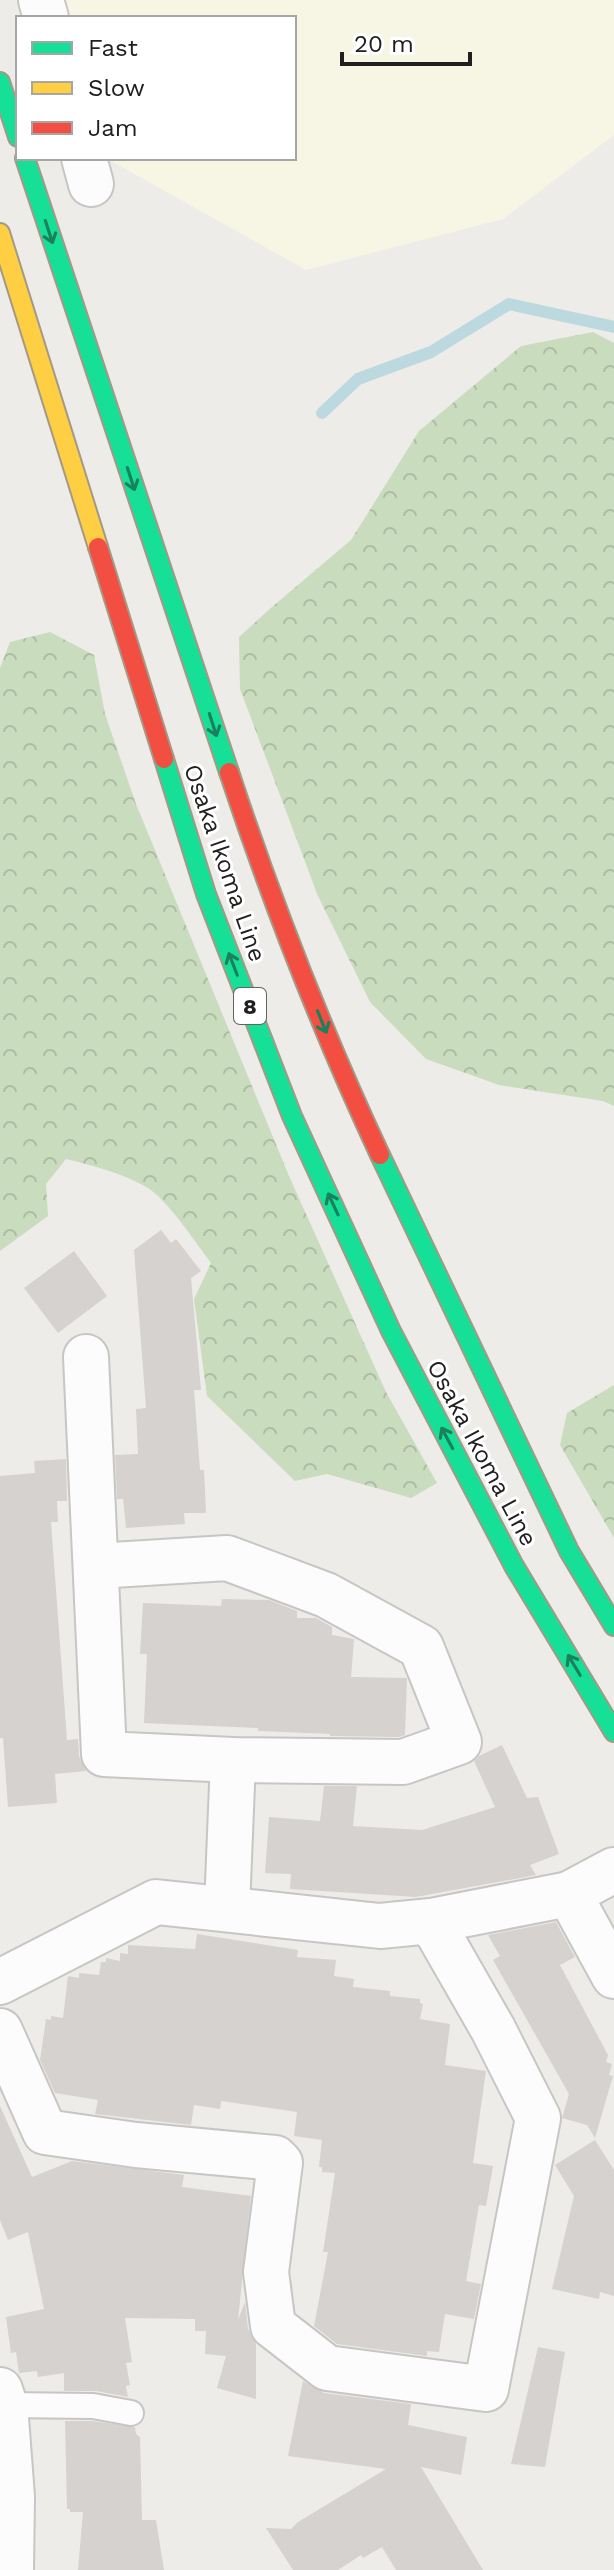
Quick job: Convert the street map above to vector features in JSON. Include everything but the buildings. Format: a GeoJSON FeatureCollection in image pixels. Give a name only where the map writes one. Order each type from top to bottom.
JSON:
{"type":"FeatureCollection","features":[{"type":"Feature","properties":{"kind":"main road"},"geometry":{"type":"LineString","coordinates":[[0,82],[16,131]]}},
{"type":"Feature","properties":{"kind":"main road","name":"Osaka Ikoma Line"},"geometry":{"type":"LineString","coordinates":[[26,160],[269,892],[355,1102],[441,1285],[569,1551],[614,1626]]}},
{"type":"Feature","properties":{"kind":"main road","name":"Osaka Ikoma Line"},"geometry":{"type":"LineString","coordinates":[[0,233],[206,894],[292,1116],[391,1331],[514,1566],[614,1732]]}},
{"type":"Feature","properties":{"kind":"street"},"geometry":{"type":"LineString","coordinates":[[86,1357],[104,1754],[233,1760],[403,1762],[459,1742],[421,1647],[326,1595],[227,1558],[96,1566]]}},
{"type":"Feature","properties":{"kind":"street"},"geometry":{"type":"LineString","coordinates":[[227,1908],[233,1760]]}},
{"type":"Feature","properties":{"kind":"street"},"geometry":{"type":"LineString","coordinates":[[0,1982],[156,1902],[380,1926],[431,1921],[569,1894],[614,1870]]}},
{"type":"Feature","properties":{"kind":"street"},"geometry":{"type":"LineString","coordinates":[[569,1894],[614,1976]]}},
{"type":"Feature","properties":{"kind":"street"},"geometry":{"type":"LineString","coordinates":[[0,2031],[45,2132],[136,2145],[275,2158],[280,2163],[266,2272],[273,2326],[327,2368],[486,2389],[538,2118],[493,2029],[431,1921]]}},
{"type":"Feature","properties":{"kind":"street"},"geometry":{"type":"LineString","coordinates":[[3,2398],[12,2497],[11,2570]]}},
{"type":"Feature","properties":{"kind":"lane"},"geometry":{"type":"LineString","coordinates":[[3,2398],[93,2406],[131,2413]]}},
{"type":"Feature","properties":{"kind":"shaded area"},"geometry":{"type":"Polygon","coordinates":[[[56,0],[614,0],[614,135],[503,219],[306,270],[110,160],[296,160],[296,16],[61,16],[56,0]]]}},
{"type":"Feature","properties":{"kind":"green space"},"geometry":{"type":"Polygon","coordinates":[[[593,332],[614,343],[614,1106],[603,1101],[499,1085],[426,1059],[370,1002],[318,896],[240,689],[239,637],[351,540],[419,431],[521,346],[593,332]]]}},
{"type":"Feature","properties":{"kind":"green space"},"geometry":{"type":"Polygon","coordinates":[[[50,632],[94,655],[105,714],[136,804],[289,1176],[386,1392],[437,1483],[411,1498],[327,1474],[295,1481],[207,1396],[194,1299],[211,1263],[172,1211],[149,1189],[114,1172],[66,1159],[46,1184],[48,1216],[0,1251],[0,668],[10,642],[50,632]]]}},
{"type":"Feature","properties":{"kind":"green space"},"geometry":{"type":"Polygon","coordinates":[[[614,1385],[614,1538],[560,1445],[567,1413],[614,1385]]]}},
{"type":"Feature","properties":{"kind":"waterway"},"geometry":{"type":"LineString","coordinates":[[322,413],[358,379],[431,352],[509,304],[614,327]]}},
{"type":"Feature","properties":{"kind":"traffic: fast"},"geometry":{"type":"LineString","coordinates":[[0,82],[16,131]]}},
{"type":"Feature","properties":{"kind":"traffic: fast"},"geometry":{"type":"LineString","coordinates":[[26,160],[229,772]]}},
{"type":"Feature","properties":{"kind":"traffic: fast"},"geometry":{"type":"LineString","coordinates":[[164,759],[206,894],[292,1116],[391,1331],[514,1566],[614,1732]]}},
{"type":"Feature","properties":{"kind":"traffic: fast"},"geometry":{"type":"LineString","coordinates":[[380,1155],[569,1551],[614,1626]]}},
{"type":"Feature","properties":{"kind":"traffic: slow"},"geometry":{"type":"LineString","coordinates":[[0,233],[98,547]]}},
{"type":"Feature","properties":{"kind":"traffic: jam"},"geometry":{"type":"LineString","coordinates":[[98,547],[164,759]]}},
{"type":"Feature","properties":{"kind":"traffic: jam"},"geometry":{"type":"LineString","coordinates":[[229,772],[299,966],[380,1155]]}}]}
